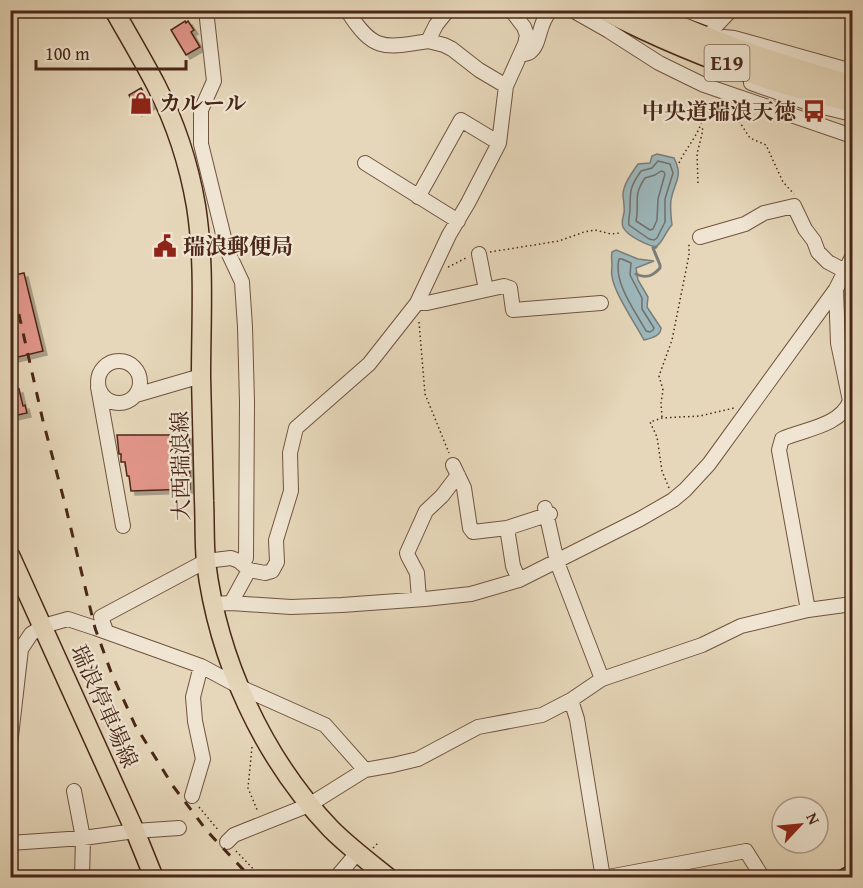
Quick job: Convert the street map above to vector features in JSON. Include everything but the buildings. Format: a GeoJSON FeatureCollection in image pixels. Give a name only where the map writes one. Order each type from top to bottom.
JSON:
{"type":"FeatureCollection","features":[{"type":"Feature","properties":{"kind":"highway","name":"E19"},"geometry":{"type":"LineString","coordinates":[[606,10],[680,37],[768,77],[852,102]]}},
{"type":"Feature","properties":{"kind":"highway","name":"E19"},"geometry":{"type":"LineString","coordinates":[[642,10],[680,37],[750,55],[852,86]]}},
{"type":"Feature","properties":{"kind":"main road","name":"大西瑞浪線"},"geometry":{"type":"LineString","coordinates":[[114,10],[169,114],[189,172],[195,204],[202,279],[201,376],[206,561],[213,604],[227,655],[254,719],[270,748],[309,805],[357,853],[390,878]]}},
{"type":"Feature","properties":{"kind":"main road","name":"瑞浪停車場線"},"geometry":{"type":"LineString","coordinates":[[10,555],[154,878]]}},
{"type":"Feature","properties":{"kind":"street"},"geometry":{"type":"LineString","coordinates":[[206,10],[214,81],[201,110],[201,144],[227,250],[242,282],[244,316],[247,402],[246,558],[231,603]]}},
{"type":"Feature","properties":{"kind":"street"},"geometry":{"type":"LineString","coordinates":[[428,41],[436,25],[448,10]]}},
{"type":"Feature","properties":{"kind":"street"},"geometry":{"type":"LineString","coordinates":[[106,632],[101,617],[206,561],[231,558],[244,566],[266,573],[272,571],[277,562],[276,540],[291,491],[290,453],[296,428],[369,364],[417,303],[449,235],[499,143],[506,86],[525,44],[526,35],[524,27],[511,10]]}},
{"type":"Feature","properties":{"kind":"street"},"geometry":{"type":"LineString","coordinates":[[520,55],[530,52],[536,46],[542,22],[551,10]]}},
{"type":"Feature","properties":{"kind":"street"},"geometry":{"type":"LineString","coordinates":[[572,10],[659,63],[684,68],[704,85],[852,136]]}},
{"type":"Feature","properties":{"kind":"street"},"geometry":{"type":"LineString","coordinates":[[685,10],[716,25],[731,10]]}},
{"type":"Feature","properties":{"kind":"street"},"geometry":{"type":"LineString","coordinates":[[348,12],[360,30],[369,39],[379,44],[395,46],[428,41],[444,45],[506,86]]}},
{"type":"Feature","properties":{"kind":"street"},"geometry":{"type":"LineString","coordinates":[[680,37],[734,38],[852,71]]}},
{"type":"Feature","properties":{"kind":"street"},"geometry":{"type":"LineString","coordinates":[[680,37],[694,60],[811,104],[852,114]]}},
{"type":"Feature","properties":{"kind":"street"},"geometry":{"type":"LineString","coordinates":[[418,197],[461,120],[499,143]]}},
{"type":"Feature","properties":{"kind":"street"},"geometry":{"type":"LineString","coordinates":[[365,163],[458,221]]}},
{"type":"Feature","properties":{"kind":"street"},"geometry":{"type":"LineString","coordinates":[[195,204],[215,198]]}},
{"type":"Feature","properties":{"kind":"street"},"geometry":{"type":"LineString","coordinates":[[694,238],[745,224],[764,213],[794,206],[818,252],[828,262],[845,271]]}},
{"type":"Feature","properties":{"kind":"street"},"geometry":{"type":"LineString","coordinates":[[479,254],[486,290]]}},
{"type":"Feature","properties":{"kind":"street"},"geometry":{"type":"LineString","coordinates":[[213,604],[291,607],[471,594],[519,580],[640,519],[673,500],[693,483],[709,464],[836,289],[852,257]]}},
{"type":"Feature","properties":{"kind":"street"},"geometry":{"type":"LineString","coordinates":[[417,303],[427,303],[504,286],[510,288],[513,310],[601,303]]}},
{"type":"Feature","properties":{"kind":"street"},"geometry":{"type":"LineString","coordinates":[[808,610],[779,450],[782,439],[838,418],[847,409],[850,401],[838,343],[836,289]]}},
{"type":"Feature","properties":{"kind":"street"},"geometry":{"type":"LineString","coordinates":[[123,526],[98,387],[99,374],[103,368],[115,362],[122,362],[134,368],[140,381],[136,395]]}},
{"type":"Feature","properties":{"kind":"street"},"geometry":{"type":"LineString","coordinates":[[98,387],[106,399],[118,403],[125,402],[136,395],[201,376]]}},
{"type":"Feature","properties":{"kind":"street"},"geometry":{"type":"LineString","coordinates":[[456,470],[464,488],[470,528],[473,532],[507,528],[547,513],[557,562],[602,679]]}},
{"type":"Feature","properties":{"kind":"street"},"geometry":{"type":"LineString","coordinates":[[419,599],[417,573],[407,553],[426,512],[442,496],[456,470]]}},
{"type":"Feature","properties":{"kind":"street"},"geometry":{"type":"LineString","coordinates":[[507,528],[513,566],[519,580]]}},
{"type":"Feature","properties":{"kind":"street"},"geometry":{"type":"LineString","coordinates":[[227,842],[234,835],[309,805],[365,770],[418,759],[478,727],[542,715],[571,700],[602,679],[702,645],[741,626],[808,610],[852,604]]}},
{"type":"Feature","properties":{"kind":"street"},"geometry":{"type":"LineString","coordinates":[[10,745],[16,652],[31,634],[43,626],[68,619],[201,666],[240,687],[325,725],[365,770]]}},
{"type":"Feature","properties":{"kind":"street"},"geometry":{"type":"LineString","coordinates":[[192,796],[203,759],[195,722],[193,698],[201,666]]}},
{"type":"Feature","properties":{"kind":"street"},"geometry":{"type":"LineString","coordinates":[[571,700],[577,719],[603,878],[746,851],[763,878]]}},
{"type":"Feature","properties":{"kind":"street"},"geometry":{"type":"LineString","coordinates":[[74,791],[83,838],[82,878]]}},
{"type":"Feature","properties":{"kind":"street"},"geometry":{"type":"LineString","coordinates":[[10,843],[179,828]]}},
{"type":"Feature","properties":{"kind":"street"},"geometry":{"type":"LineString","coordinates":[[336,878],[357,853]]}},
{"type":"Feature","properties":{"kind":"path"},"geometry":{"type":"LineString","coordinates":[[679,163],[701,126],[704,109],[732,105],[735,115],[750,138],[766,145],[783,182],[797,198],[794,206]]}},
{"type":"Feature","properties":{"kind":"path"},"geometry":{"type":"LineString","coordinates":[[698,183],[697,154],[703,130],[701,126]]}},
{"type":"Feature","properties":{"kind":"path"},"geometry":{"type":"LineString","coordinates":[[433,271],[444,269],[470,256],[559,241],[584,232],[595,230],[610,234],[620,233]]}},
{"type":"Feature","properties":{"kind":"path"},"geometry":{"type":"LineString","coordinates":[[662,418],[663,390],[659,376],[672,340],[694,238]]}},
{"type":"Feature","properties":{"kind":"path"},"geometry":{"type":"LineString","coordinates":[[417,303],[425,394],[456,470]]}},
{"type":"Feature","properties":{"kind":"path"},"geometry":{"type":"LineString","coordinates":[[673,500],[662,471],[657,437],[650,422],[662,418],[700,416],[733,408]]}},
{"type":"Feature","properties":{"kind":"path"},"geometry":{"type":"LineString","coordinates":[[252,742],[248,788],[262,824]]}},
{"type":"Feature","properties":{"kind":"water"},"geometry":{"type":"Polygon","coordinates":[[[657,154],[674,158],[678,175],[671,200],[672,225],[656,247],[633,237],[625,230],[622,222],[623,194],[627,182],[638,164],[650,163],[652,156],[657,154]]]}},
{"type":"Feature","properties":{"kind":"water"},"geometry":{"type":"Polygon","coordinates":[[[616,250],[638,259],[654,261],[636,268],[638,280],[648,297],[647,307],[661,328],[657,335],[644,340],[616,290],[613,282],[612,252],[616,250]]]}},
{"type":"Feature","properties":{"kind":"waterway"},"geometry":{"type":"LineString","coordinates":[[636,274],[649,276],[660,268],[653,248],[656,247]]}},
{"type":"Feature","properties":{"kind":"railway"},"geometry":{"type":"LineString","coordinates":[[10,275],[43,421],[95,628],[111,672],[135,725],[173,786],[207,831],[251,878]]}},
{"type":"Feature","properties":{"kind":"place","name":"カルール"},"geometry":{"type":"Point","coordinates":[141,103]}},
{"type":"Feature","properties":{"kind":"place","name":"中央道瑞浪天徳"},"geometry":{"type":"Point","coordinates":[814,111]}},
{"type":"Feature","properties":{"kind":"place","name":"瑞浪郵便局"},"geometry":{"type":"Point","coordinates":[165,246]}}]}
